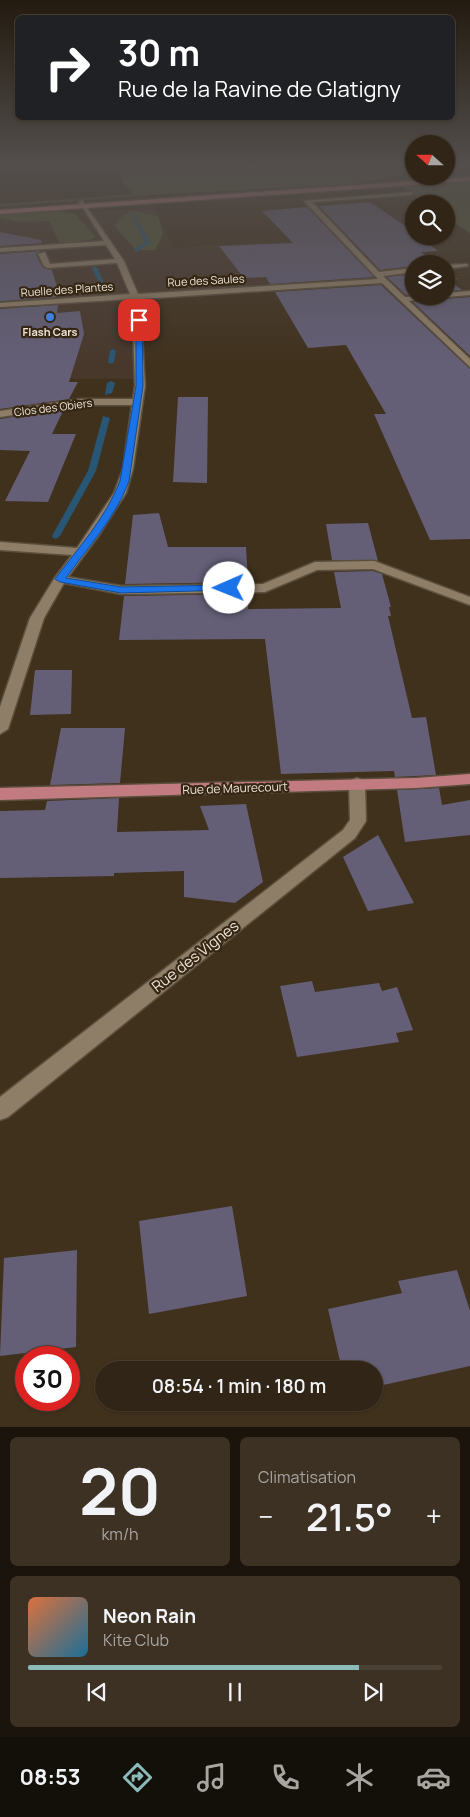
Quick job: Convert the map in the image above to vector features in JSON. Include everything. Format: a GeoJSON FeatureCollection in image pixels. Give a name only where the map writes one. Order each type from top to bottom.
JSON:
{"type":"FeatureCollection","features":[{"type":"Feature","properties":{"kind":"main road","name":"Rue de Maurecourt"},"geometry":{"type":"LineString","coordinates":[[0,794],[470,779]]}},
{"type":"Feature","properties":{"kind":"street"},"geometry":{"type":"LineString","coordinates":[[0,729],[37,618],[60,579],[120,493],[125,481],[140,379],[138,303],[120,261],[100,231]]}},
{"type":"Feature","properties":{"kind":"street"},"geometry":{"type":"LineString","coordinates":[[336,231],[384,281],[470,364]]}},
{"type":"Feature","properties":{"kind":"street"},"geometry":{"type":"LineString","coordinates":[[0,250],[108,243]]}},
{"type":"Feature","properties":{"kind":"street"},"geometry":{"type":"LineString","coordinates":[[42,254],[48,266],[120,261]]}},
{"type":"Feature","properties":{"kind":"street"},"geometry":{"type":"LineString","coordinates":[[455,267],[464,266]]}},
{"type":"Feature","properties":{"kind":"street"},"geometry":{"type":"LineString","coordinates":[[378,274],[405,271]]}},
{"type":"Feature","properties":{"kind":"street","name":"Rue des Saules"},"geometry":{"type":"LineString","coordinates":[[136,295],[384,281]]}},
{"type":"Feature","properties":{"kind":"street"},"geometry":{"type":"LineString","coordinates":[[455,294],[470,293]]}},
{"type":"Feature","properties":{"kind":"street","name":"Ruelle des Plantes"},"geometry":{"type":"LineString","coordinates":[[0,305],[136,295]]}},
{"type":"Feature","properties":{"kind":"street","name":"Clos des Obiers"},"geometry":{"type":"LineString","coordinates":[[0,414],[81,402],[136,402]]}},
{"type":"Feature","properties":{"kind":"street"},"geometry":{"type":"LineString","coordinates":[[0,546],[80,552]]}},
{"type":"Feature","properties":{"kind":"street"},"geometry":{"type":"LineString","coordinates":[[60,579],[121,590],[265,588],[315,566],[374,566],[470,601]]}},
{"type":"Feature","properties":{"kind":"street","name":"Rue des Vignes"},"geometry":{"type":"LineString","coordinates":[[0,1110],[349,834],[358,821],[357,784]]}},
{"type":"Feature","properties":{"kind":"shaded area"},"geometry":{"type":"Polygon","coordinates":[[[0,231],[165,231],[173,248],[260,243],[271,262],[361,257],[396,282],[136,295],[140,379],[0,378],[0,231]]]}},
{"type":"Feature","properties":{"kind":"green space"},"geometry":{"type":"Polygon","coordinates":[[[54,231],[90,231],[96,237],[85,242],[60,244],[54,231]]]}},
{"type":"Feature","properties":{"kind":"green space"},"geometry":{"type":"Polygon","coordinates":[[[118,231],[162,231],[163,234],[155,250],[136,250],[118,231]]]}},
{"type":"Feature","properties":{"kind":"building"},"geometry":{"type":"Polygon","coordinates":[[[281,231],[330,231],[374,277],[270,284],[266,277],[244,278],[219,246],[293,243],[281,231]]]}},
{"type":"Feature","properties":{"kind":"building"},"geometry":{"type":"Polygon","coordinates":[[[342,231],[405,231],[405,245],[430,245],[438,251],[421,252],[425,255],[405,255],[405,267],[380,270],[342,231]]]}},
{"type":"Feature","properties":{"kind":"building"},"geometry":{"type":"Polygon","coordinates":[[[0,232],[41,240],[42,243],[0,246],[0,232]]]}},
{"type":"Feature","properties":{"kind":"building"},"geometry":{"type":"Polygon","coordinates":[[[41,251],[36,255],[43,268],[52,270],[60,297],[0,301],[0,254],[41,251]]]}},
{"type":"Feature","properties":{"kind":"building"},"geometry":{"type":"Polygon","coordinates":[[[405,275],[405,294],[387,277],[405,275]]]}},
{"type":"Feature","properties":{"kind":"building"},"geometry":{"type":"Polygon","coordinates":[[[381,285],[470,369],[470,539],[430,540],[374,414],[386,414],[346,345],[308,348],[275,292],[381,285]]]}},
{"type":"Feature","properties":{"kind":"building"},"geometry":{"type":"Polygon","coordinates":[[[455,285],[462,290],[455,290],[455,285]]]}},
{"type":"Feature","properties":{"kind":"building"},"geometry":{"type":"Polygon","coordinates":[[[470,297],[470,356],[416,305],[455,305],[455,298],[470,297]]]}},
{"type":"Feature","properties":{"kind":"building"},"geometry":{"type":"Polygon","coordinates":[[[58,305],[57,313],[80,311],[84,334],[69,382],[78,382],[69,399],[0,409],[0,309],[58,305]]]}},
{"type":"Feature","properties":{"kind":"building"},"geometry":{"type":"Polygon","coordinates":[[[178,397],[208,397],[207,483],[173,482],[178,397]]]}},
{"type":"Feature","properties":{"kind":"building"},"geometry":{"type":"Polygon","coordinates":[[[64,409],[52,434],[76,434],[48,502],[5,501],[30,451],[0,450],[0,419],[64,409]]]}},
{"type":"Feature","properties":{"kind":"building"},"geometry":{"type":"Polygon","coordinates":[[[159,513],[168,547],[246,547],[248,582],[125,584],[133,515],[159,513]]]}},
{"type":"Feature","properties":{"kind":"building"},"geometry":{"type":"Polygon","coordinates":[[[368,523],[378,561],[332,560],[326,524],[368,523]]]}},
{"type":"Feature","properties":{"kind":"building"},"geometry":{"type":"Polygon","coordinates":[[[373,571],[382,574],[391,607],[389,607],[391,616],[388,616],[412,718],[426,717],[436,775],[395,777],[394,771],[281,774],[265,639],[119,640],[124,596],[248,594],[248,609],[341,608],[334,572],[373,571]]]}},
{"type":"Feature","properties":{"kind":"building"},"geometry":{"type":"Polygon","coordinates":[[[35,670],[72,670],[71,714],[30,715],[35,670]]]}},
{"type":"Feature","properties":{"kind":"building"},"geometry":{"type":"Polygon","coordinates":[[[61,728],[125,728],[120,783],[50,785],[61,728]]]}},
{"type":"Feature","properties":{"kind":"building"},"geometry":{"type":"Polygon","coordinates":[[[439,788],[442,805],[470,800],[470,835],[405,842],[397,790],[439,788]]]}},
{"type":"Feature","properties":{"kind":"building"},"geometry":{"type":"Polygon","coordinates":[[[119,798],[117,832],[209,830],[200,806],[246,804],[263,882],[235,903],[184,897],[184,871],[114,873],[114,876],[0,878],[0,811],[45,810],[47,801],[119,798]]]}},
{"type":"Feature","properties":{"kind":"building"},"geometry":{"type":"Polygon","coordinates":[[[378,835],[414,903],[368,911],[343,857],[378,835]]]}},
{"type":"Feature","properties":{"kind":"building"},"geometry":{"type":"Polygon","coordinates":[[[312,981],[315,992],[379,983],[382,991],[397,987],[413,1030],[396,1033],[399,1042],[297,1057],[280,986],[312,981]]]}},
{"type":"Feature","properties":{"kind":"building"},"geometry":{"type":"Polygon","coordinates":[[[232,1206],[247,1296],[149,1314],[139,1221],[232,1206]]]}},
{"type":"Feature","properties":{"kind":"building"},"geometry":{"type":"Polygon","coordinates":[[[77,1250],[76,1346],[15,1346],[15,1354],[0,1356],[4,1258],[77,1250]]]}},
{"type":"Feature","properties":{"kind":"building"},"geometry":{"type":"Polygon","coordinates":[[[457,1270],[470,1311],[470,1366],[383,1385],[383,1361],[340,1361],[328,1309],[402,1293],[398,1281],[457,1270]]]}},
{"type":"Feature","properties":{"kind":"waterway"},"geometry":{"type":"LineString","coordinates":[[136,250],[148,243],[142,231]]}},
{"type":"Feature","properties":{"kind":"waterway"},"geometry":{"type":"LineString","coordinates":[[95,268],[104,288]]}},
{"type":"Feature","properties":{"kind":"waterway"},"geometry":{"type":"LineString","coordinates":[[111,362],[113,351]]}},
{"type":"Feature","properties":{"kind":"waterway"},"geometry":{"type":"LineString","coordinates":[[108,393],[111,383]]}},
{"type":"Feature","properties":{"kind":"waterway"},"geometry":{"type":"LineString","coordinates":[[56,536],[92,471],[106,418]]}},
{"type":"Feature","properties":{"kind":"place","name":"Flash Cars"},"geometry":{"type":"Point","coordinates":[50,317]}},
{"type":"Feature","properties":{"kind":"route"},"geometry":{"type":"LineString","coordinates":[[139,320],[140,386],[125,481],[120,493],[100,525],[60,579],[121,590],[229,588]]}}]}
